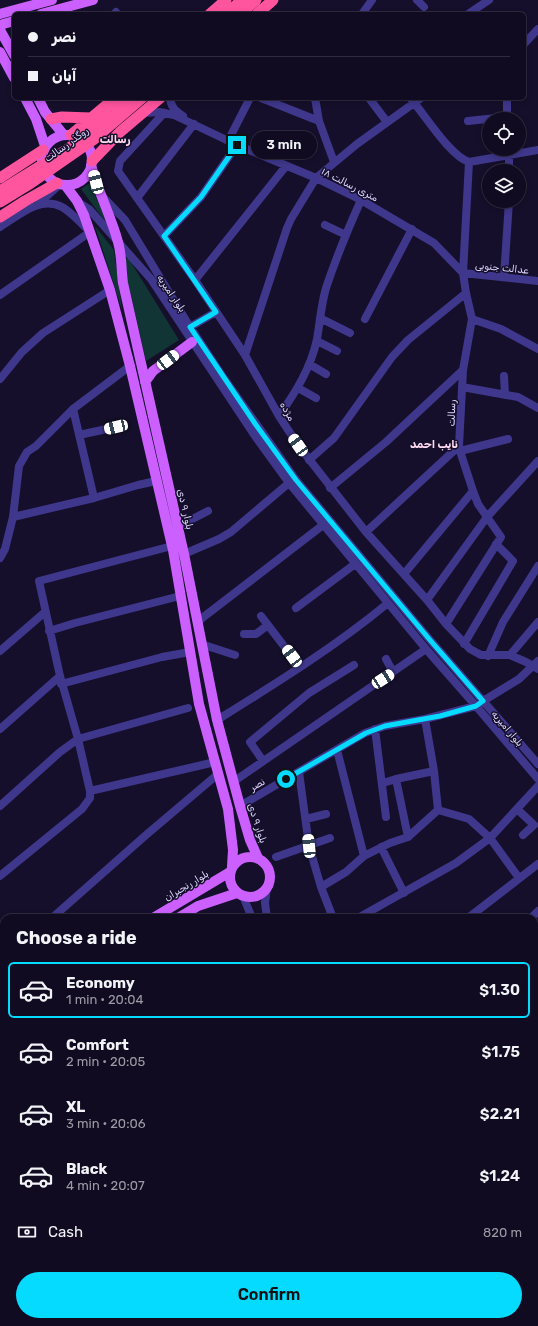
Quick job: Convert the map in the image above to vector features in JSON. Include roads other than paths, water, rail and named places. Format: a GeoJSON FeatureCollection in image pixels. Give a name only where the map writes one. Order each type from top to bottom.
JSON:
{"type":"FeatureCollection","features":[{"type":"Feature","properties":{"kind":"highway"},"geometry":{"type":"LineString","coordinates":[[212,12],[226,0]]}},
{"type":"Feature","properties":{"kind":"highway"},"geometry":{"type":"LineString","coordinates":[[228,12],[242,0]]}},
{"type":"Feature","properties":{"kind":"highway"},"geometry":{"type":"LineString","coordinates":[[242,12],[256,0]]}},
{"type":"Feature","properties":{"kind":"highway"},"geometry":{"type":"LineString","coordinates":[[259,12],[273,0]]}},
{"type":"Feature","properties":{"kind":"highway"},"geometry":{"type":"LineString","coordinates":[[67,134],[91,118],[113,100]]}},
{"type":"Feature","properties":{"kind":"highway","name":"روگذر رسالت"},"geometry":{"type":"LineString","coordinates":[[0,192],[68,149],[88,134],[127,100]]}},
{"type":"Feature","properties":{"kind":"highway","name":"روگذر رسالت"},"geometry":{"type":"LineString","coordinates":[[0,202],[31,183],[93,140],[140,100]]}},
{"type":"Feature","properties":{"kind":"highway"},"geometry":{"type":"LineString","coordinates":[[92,163],[120,132],[158,100]]}},
{"type":"Feature","properties":{"kind":"highway"},"geometry":{"type":"LineString","coordinates":[[103,108],[102,117],[106,124],[115,131],[120,132]]}},
{"type":"Feature","properties":{"kind":"highway"},"geometry":{"type":"LineString","coordinates":[[51,119],[62,117],[91,118]]}},
{"type":"Feature","properties":{"kind":"highway"},"geometry":{"type":"LineString","coordinates":[[4,176],[44,148]]}},
{"type":"Feature","properties":{"kind":"highway"},"geometry":{"type":"LineString","coordinates":[[4,176],[16,178],[22,185],[25,193],[24,201]]}},
{"type":"Feature","properties":{"kind":"highway"},"geometry":{"type":"LineString","coordinates":[[0,217],[24,201],[61,184]]}},
{"type":"Feature","properties":{"kind":"main road"},"geometry":{"type":"LineString","coordinates":[[0,14],[52,0]]}},
{"type":"Feature","properties":{"kind":"main road"},"geometry":{"type":"LineString","coordinates":[[47,12],[79,2],[93,0]]}},
{"type":"Feature","properties":{"kind":"main road"},"geometry":{"type":"LineString","coordinates":[[0,25],[12,22]]}},
{"type":"Feature","properties":{"kind":"main road"},"geometry":{"type":"LineString","coordinates":[[0,30],[12,52]]}},
{"type":"Feature","properties":{"kind":"main road"},"geometry":{"type":"LineString","coordinates":[[0,52],[12,74]]}},
{"type":"Feature","properties":{"kind":"main road"},"geometry":{"type":"LineString","coordinates":[[25,100],[36,119],[44,148]]}},
{"type":"Feature","properties":{"kind":"main road"},"geometry":{"type":"LineString","coordinates":[[39,100],[45,112],[67,134]]}},
{"type":"Feature","properties":{"kind":"main road"},"geometry":{"type":"LineString","coordinates":[[61,184],[72,184],[80,181],[86,176],[92,163],[91,153],[84,141],[78,137],[67,134],[57,136],[44,148],[41,158],[42,166],[50,179],[61,184],[77,201],[84,214],[110,290],[130,366],[172,546],[199,704],[228,809],[233,850],[231,869],[230,883],[240,894],[250,897],[257,896],[268,887],[270,880],[268,867],[258,858],[252,857],[241,859],[231,869]]}},
{"type":"Feature","properties":{"kind":"main road","name":"بلوار ۹ دی"},"geometry":{"type":"LineString","coordinates":[[92,163],[100,195],[118,243],[121,271],[184,554],[217,720],[250,840],[258,858]]}},
{"type":"Feature","properties":{"kind":"main road"},"geometry":{"type":"LineString","coordinates":[[145,382],[153,371],[192,342]]}},
{"type":"Feature","properties":{"kind":"main road","name":"بلوار رنجبران"},"geometry":{"type":"LineString","coordinates":[[159,914],[231,869]]}},
{"type":"Feature","properties":{"kind":"main road"},"geometry":{"type":"LineString","coordinates":[[185,914],[198,906],[240,894]]}},
{"type":"Feature","properties":{"kind":"street"},"geometry":{"type":"LineString","coordinates":[[363,12],[372,0]]}},
{"type":"Feature","properties":{"kind":"street"},"geometry":{"type":"LineString","coordinates":[[417,0],[424,7]]}},
{"type":"Feature","properties":{"kind":"street"},"geometry":{"type":"LineString","coordinates":[[471,12],[488,0]]}},
{"type":"Feature","properties":{"kind":"street"},"geometry":{"type":"LineString","coordinates":[[526,42],[538,29]]}},
{"type":"Feature","properties":{"kind":"street"},"geometry":{"type":"LineString","coordinates":[[170,100],[173,109],[194,124]]}},
{"type":"Feature","properties":{"kind":"street"},"geometry":{"type":"LineString","coordinates":[[228,141],[249,100]]}},
{"type":"Feature","properties":{"kind":"street"},"geometry":{"type":"LineString","coordinates":[[266,100],[319,121]]}},
{"type":"Feature","properties":{"kind":"street"},"geometry":{"type":"LineString","coordinates":[[317,100],[319,121],[334,162]]}},
{"type":"Feature","properties":{"kind":"street"},"geometry":{"type":"LineString","coordinates":[[370,100],[387,122]]}},
{"type":"Feature","properties":{"kind":"street"},"geometry":{"type":"LineString","coordinates":[[245,355],[287,228],[316,178],[334,162],[414,100]]}},
{"type":"Feature","properties":{"kind":"street"},"geometry":{"type":"LineString","coordinates":[[416,100],[453,151],[463,160],[469,162],[493,156]]}},
{"type":"Feature","properties":{"kind":"street"},"geometry":{"type":"LineString","coordinates":[[506,112],[507,100]]}},
{"type":"Feature","properties":{"kind":"street"},"geometry":{"type":"LineString","coordinates":[[144,113],[164,113],[174,115],[194,124]]}},
{"type":"Feature","properties":{"kind":"street","name":"مژده"},"geometry":{"type":"LineString","coordinates":[[164,113],[120,161],[118,171],[195,280],[245,355],[279,416],[330,488],[366,532],[464,644],[478,654],[488,656],[510,655],[537,666]]}},
{"type":"Feature","properties":{"kind":"street"},"geometry":{"type":"LineString","coordinates":[[468,121],[482,120]]}},
{"type":"Feature","properties":{"kind":"street"},"geometry":{"type":"LineString","coordinates":[[137,198],[194,124]]}},
{"type":"Feature","properties":{"kind":"street","name":"۱۸ متری رسالت"},"geometry":{"type":"LineString","coordinates":[[194,124],[228,141],[316,178],[361,200],[412,229],[434,244],[463,273]]}},
{"type":"Feature","properties":{"kind":"street"},"geometry":{"type":"LineString","coordinates":[[164,236],[201,197],[237,145]]}},
{"type":"Feature","properties":{"kind":"street"},"geometry":{"type":"LineString","coordinates":[[526,151],[538,150]]}},
{"type":"Feature","properties":{"kind":"street","name":"رسالت"},"geometry":{"type":"LineString","coordinates":[[469,162],[463,273],[472,320],[463,370],[460,449],[473,491],[481,509],[501,537],[496,544]]}},
{"type":"Feature","properties":{"kind":"street"},"geometry":{"type":"LineString","coordinates":[[195,280],[286,166]]}},
{"type":"Feature","properties":{"kind":"street"},"geometry":{"type":"LineString","coordinates":[[0,226],[37,204],[61,184]]}},
{"type":"Feature","properties":{"kind":"street","name":"بلوار امیریه"},"geometry":{"type":"LineString","coordinates":[[100,195],[125,220],[190,327],[256,425],[296,480],[430,640],[538,779]]}},
{"type":"Feature","properties":{"kind":"street"},"geometry":{"type":"LineString","coordinates":[[279,416],[298,388],[309,364],[317,341],[326,289],[361,200]]}},
{"type":"Feature","properties":{"kind":"street","name":"بلوار امیریه"},"geometry":{"type":"LineString","coordinates":[[77,201],[89,209],[151,279],[255,436],[289,483],[323,525],[426,649],[538,764]]}},
{"type":"Feature","properties":{"kind":"street"},"geometry":{"type":"LineString","coordinates":[[0,296],[90,232],[62,207],[50,203],[37,204]]}},
{"type":"Feature","properties":{"kind":"street"},"geometry":{"type":"LineString","coordinates":[[504,277],[509,208]]}},
{"type":"Feature","properties":{"kind":"street"},"geometry":{"type":"LineString","coordinates":[[325,225],[346,235]]}},
{"type":"Feature","properties":{"kind":"street"},"geometry":{"type":"LineString","coordinates":[[365,319],[412,229]]}},
{"type":"Feature","properties":{"kind":"street","name":"عدالت جنوبی"},"geometry":{"type":"LineString","coordinates":[[463,273],[538,281]]}},
{"type":"Feature","properties":{"kind":"street"},"geometry":{"type":"LineString","coordinates":[[0,379],[22,352],[43,333],[110,290]]}},
{"type":"Feature","properties":{"kind":"street"},"geometry":{"type":"LineString","coordinates":[[309,460],[334,438],[392,357],[408,340],[466,293]]}},
{"type":"Feature","properties":{"kind":"street"},"geometry":{"type":"LineString","coordinates":[[190,327],[216,312]]}},
{"type":"Feature","properties":{"kind":"street"},"geometry":{"type":"LineString","coordinates":[[320,318],[350,333]]}},
{"type":"Feature","properties":{"kind":"street"},"geometry":{"type":"LineString","coordinates":[[472,320],[501,329],[538,349]]}},
{"type":"Feature","properties":{"kind":"street"},"geometry":{"type":"LineString","coordinates":[[317,341],[337,351]]}},
{"type":"Feature","properties":{"kind":"street"},"geometry":{"type":"LineString","coordinates":[[309,364],[326,374]]}},
{"type":"Feature","properties":{"kind":"street"},"geometry":{"type":"LineString","coordinates":[[0,558],[13,517],[19,466],[27,452],[36,446],[73,410],[130,366]]}},
{"type":"Feature","properties":{"kind":"street"},"geometry":{"type":"LineString","coordinates":[[330,488],[386,442],[463,370]]}},
{"type":"Feature","properties":{"kind":"street"},"geometry":{"type":"LineString","coordinates":[[504,376],[505,395]]}},
{"type":"Feature","properties":{"kind":"street"},"geometry":{"type":"LineString","coordinates":[[462,387],[518,397],[538,408]]}},
{"type":"Feature","properties":{"kind":"street"},"geometry":{"type":"LineString","coordinates":[[298,388],[316,398]]}},
{"type":"Feature","properties":{"kind":"street"},"geometry":{"type":"LineString","coordinates":[[73,410],[94,498]]}},
{"type":"Feature","properties":{"kind":"street"},"geometry":{"type":"LineString","coordinates":[[79,435],[116,427]]}},
{"type":"Feature","properties":{"kind":"street"},"geometry":{"type":"LineString","coordinates":[[366,532],[460,449],[508,439]]}},
{"type":"Feature","properties":{"kind":"street"},"geometry":{"type":"LineString","coordinates":[[427,600],[487,517],[538,461]]}},
{"type":"Feature","properties":{"kind":"street"},"geometry":{"type":"LineString","coordinates":[[13,517],[94,498],[156,481]]}},
{"type":"Feature","properties":{"kind":"street"},"geometry":{"type":"LineString","coordinates":[[184,554],[219,539],[231,532],[289,483]]}},
{"type":"Feature","properties":{"kind":"street"},"geometry":{"type":"LineString","coordinates":[[404,574],[473,491]]}},
{"type":"Feature","properties":{"kind":"street"},"geometry":{"type":"LineString","coordinates":[[177,527],[208,511]]}},
{"type":"Feature","properties":{"kind":"street"},"geometry":{"type":"LineString","coordinates":[[197,622],[323,525]]}},
{"type":"Feature","properties":{"kind":"street"},"geometry":{"type":"LineString","coordinates":[[446,624],[496,544],[513,561],[464,644]]}},
{"type":"Feature","properties":{"kind":"street"},"geometry":{"type":"LineString","coordinates":[[0,876],[82,809],[90,798],[90,791],[78,739],[60,680],[39,581],[172,546]]}},
{"type":"Feature","properties":{"kind":"street"},"geometry":{"type":"LineString","coordinates":[[296,608],[355,564]]}},
{"type":"Feature","properties":{"kind":"street"},"geometry":{"type":"LineString","coordinates":[[488,656],[503,622],[538,566]]}},
{"type":"Feature","properties":{"kind":"street"},"geometry":{"type":"LineString","coordinates":[[49,631],[180,596]]}},
{"type":"Feature","properties":{"kind":"street"},"geometry":{"type":"LineString","coordinates":[[217,720],[356,629],[388,603]]}},
{"type":"Feature","properties":{"kind":"street"},"geometry":{"type":"LineString","coordinates":[[0,651],[45,612]]}},
{"type":"Feature","properties":{"kind":"street"},"geometry":{"type":"LineString","coordinates":[[261,616],[300,666]]}},
{"type":"Feature","properties":{"kind":"street"},"geometry":{"type":"LineString","coordinates":[[510,655],[538,622]]}},
{"type":"Feature","properties":{"kind":"street"},"geometry":{"type":"LineString","coordinates":[[244,634],[256,634],[268,625]]}},
{"type":"Feature","properties":{"kind":"street"},"geometry":{"type":"LineString","coordinates":[[201,644],[235,655]]}},
{"type":"Feature","properties":{"kind":"street"},"geometry":{"type":"LineString","coordinates":[[233,782],[426,649]]}},
{"type":"Feature","properties":{"kind":"street"},"geometry":{"type":"LineString","coordinates":[[0,729],[60,680],[190,652]]}},
{"type":"Feature","properties":{"kind":"street"},"geometry":{"type":"LineString","coordinates":[[386,659],[393,672]]}},
{"type":"Feature","properties":{"kind":"street"},"geometry":{"type":"LineString","coordinates":[[263,761],[250,742],[309,693],[354,664]]}},
{"type":"Feature","properties":{"kind":"street","name":"نصر"},"geometry":{"type":"LineString","coordinates":[[240,806],[366,733],[375,729],[425,719],[480,703],[520,679],[537,666]]}},
{"type":"Feature","properties":{"kind":"street"},"geometry":{"type":"LineString","coordinates":[[0,806],[60,752],[78,739],[188,708]]}},
{"type":"Feature","properties":{"kind":"street"},"geometry":{"type":"LineString","coordinates":[[425,719],[434,772],[438,810]]}},
{"type":"Feature","properties":{"kind":"street"},"geometry":{"type":"LineString","coordinates":[[375,729],[383,783],[386,817]]}},
{"type":"Feature","properties":{"kind":"street"},"geometry":{"type":"LineString","coordinates":[[337,750],[364,856]]}},
{"type":"Feature","properties":{"kind":"street"},"geometry":{"type":"LineString","coordinates":[[90,791],[215,762]]}},
{"type":"Feature","properties":{"kind":"street"},"geometry":{"type":"LineString","coordinates":[[298,772],[309,846],[321,887],[331,914]]}},
{"type":"Feature","properties":{"kind":"street"},"geometry":{"type":"LineString","coordinates":[[383,783],[434,772]]}},
{"type":"Feature","properties":{"kind":"street"},"geometry":{"type":"LineString","coordinates":[[57,914],[218,774]]}},
{"type":"Feature","properties":{"kind":"street"},"geometry":{"type":"LineString","coordinates":[[396,779],[408,837]]}},
{"type":"Feature","properties":{"kind":"street"},"geometry":{"type":"LineString","coordinates":[[365,914],[456,863],[490,838],[538,786]]}},
{"type":"Feature","properties":{"kind":"street"},"geometry":{"type":"LineString","coordinates":[[517,809],[534,825],[523,835]]}},
{"type":"Feature","properties":{"kind":"street"},"geometry":{"type":"LineString","coordinates":[[321,887],[346,872],[364,856],[381,847],[408,837],[438,810]]}},
{"type":"Feature","properties":{"kind":"street"},"geometry":{"type":"LineString","coordinates":[[438,810],[469,819],[490,838],[519,878]]}},
{"type":"Feature","properties":{"kind":"street"},"geometry":{"type":"LineString","coordinates":[[306,819],[326,814]]}},
{"type":"Feature","properties":{"kind":"street"},"geometry":{"type":"LineString","coordinates":[[276,857],[330,838]]}},
{"type":"Feature","properties":{"kind":"street"},"geometry":{"type":"LineString","coordinates":[[381,847],[404,893]]}},
{"type":"Feature","properties":{"kind":"street"},"geometry":{"type":"LineString","coordinates":[[473,914],[538,864]]}},
{"type":"Feature","properties":{"kind":"street"},"geometry":{"type":"LineString","coordinates":[[266,914],[265,903],[268,887]]}},
{"type":"Feature","properties":{"kind":"street"},"geometry":{"type":"LineString","coordinates":[[240,894],[250,914]]}},
{"type":"Feature","properties":{"kind":"district","name":"رسالت"},"geometry":{"type":"Point","coordinates":[115,139]}},
{"type":"Feature","properties":{"kind":"district","name":"نایب احمد"},"geometry":{"type":"Point","coordinates":[434,444]}}]}
